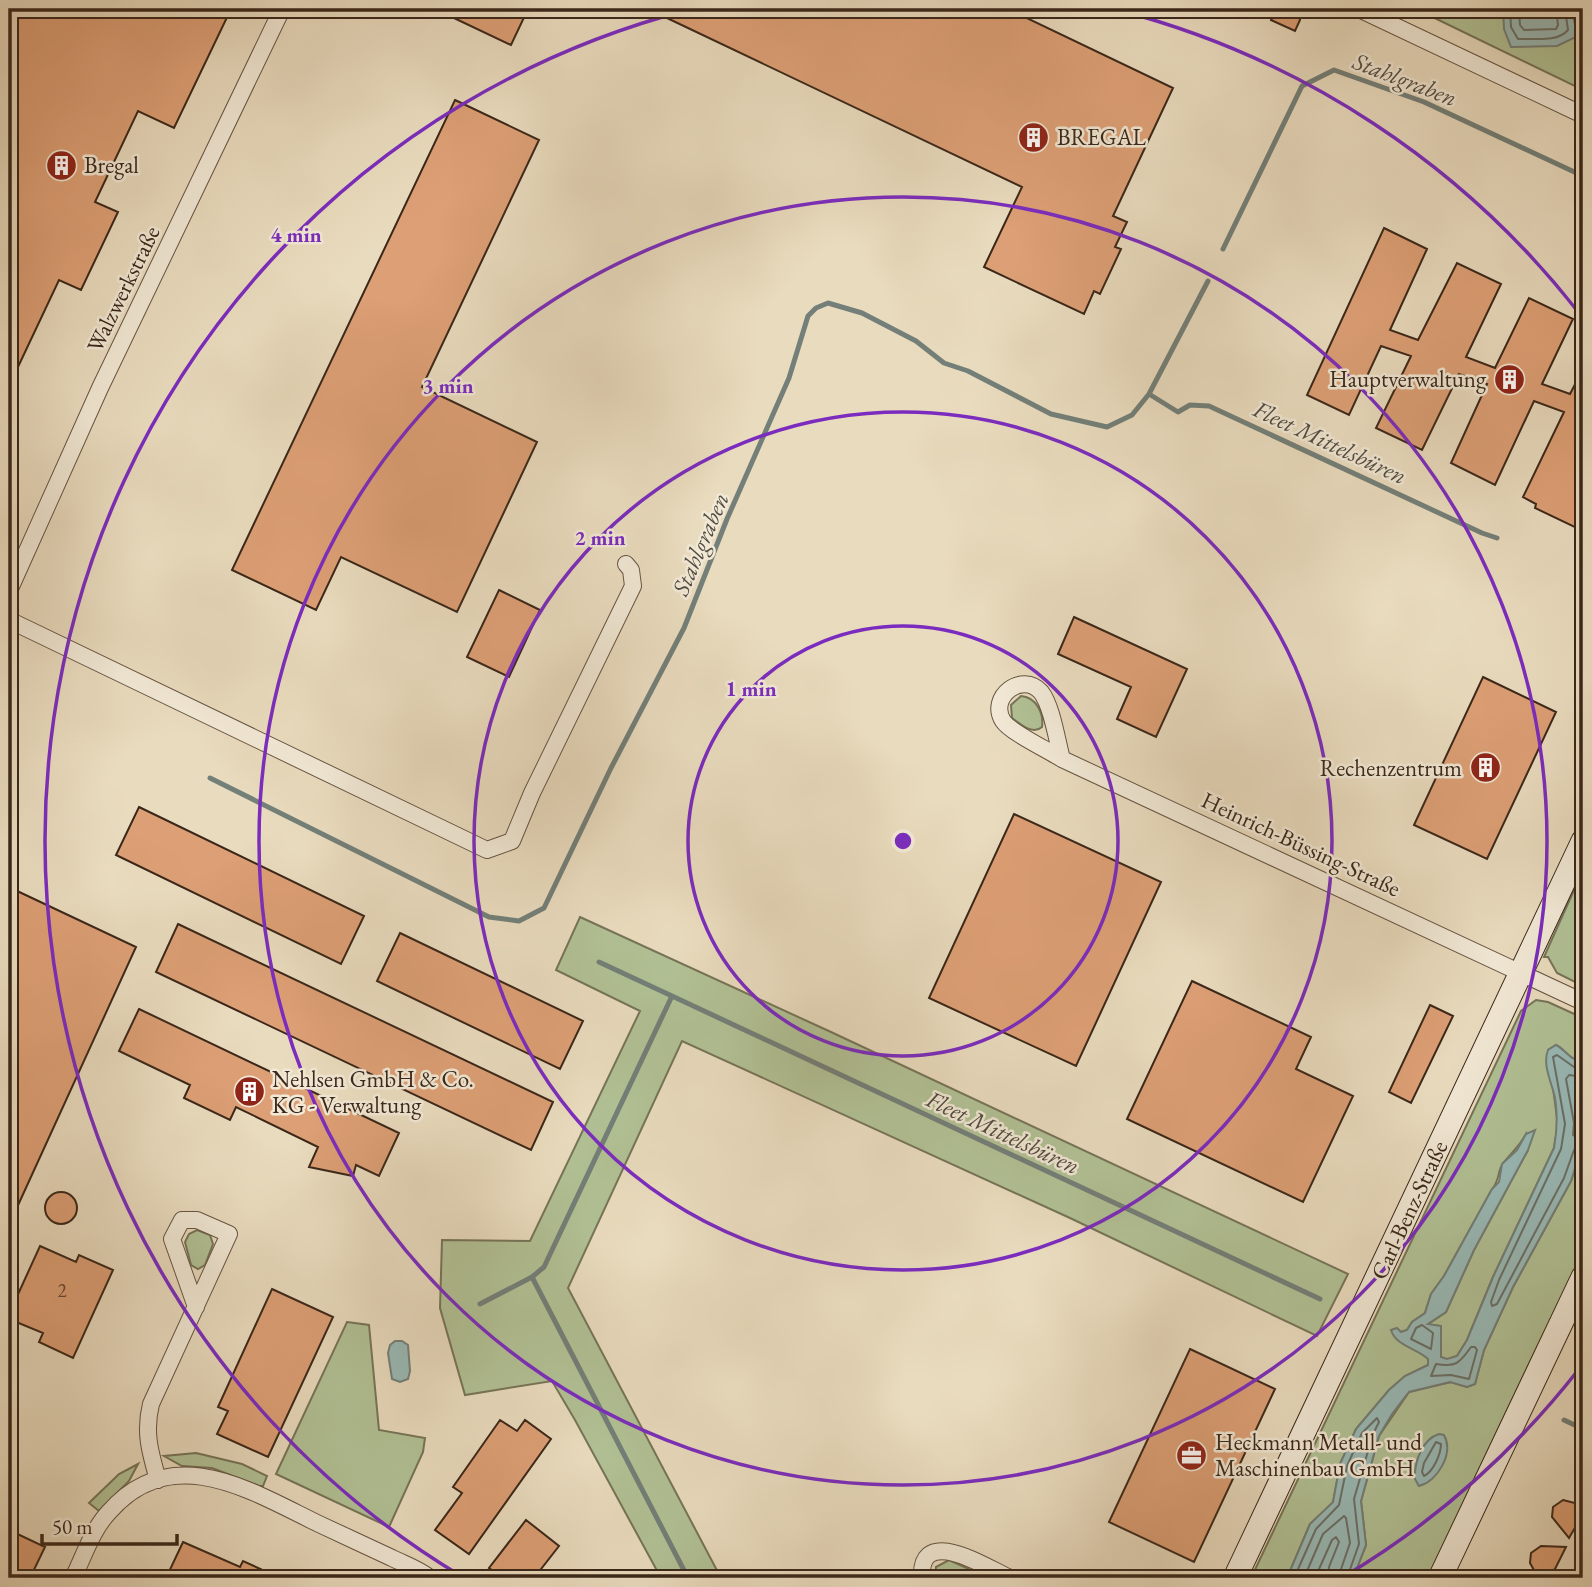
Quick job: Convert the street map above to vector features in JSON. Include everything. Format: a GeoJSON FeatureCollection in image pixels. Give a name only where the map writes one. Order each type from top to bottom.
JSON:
{"type":"FeatureCollection","features":[{"type":"Feature","properties":{"kind":"street","name":"Walzwerkstraße"},"geometry":{"type":"LineString","coordinates":[[9,591],[100,388],[282,9]]}},
{"type":"Feature","properties":{"kind":"street"},"geometry":{"type":"LineString","coordinates":[[1359,9],[1583,115]]}},
{"type":"Feature","properties":{"kind":"street"},"geometry":{"type":"LineString","coordinates":[[9,620],[487,850],[512,841],[532,793],[633,586],[631,570],[626,564]]}},
{"type":"Feature","properties":{"kind":"street","name":"Heinrich-Büssing-Straße"},"geometry":{"type":"LineString","coordinates":[[1062,760],[1042,693],[1030,685],[1015,685],[1008,689],[1000,701],[999,709],[1005,724],[1062,760],[1583,1002]]}},
{"type":"Feature","properties":{"kind":"street","name":"Carl-Benz-Straße"},"geometry":{"type":"LineString","coordinates":[[1235,1578],[1583,841]]}},
{"type":"Feature","properties":{"kind":"street"},"geometry":{"type":"LineString","coordinates":[[158,1480],[146,1424],[151,1404],[196,1307],[229,1234],[197,1220],[182,1220],[172,1239],[196,1307]]}},
{"type":"Feature","properties":{"kind":"street"},"geometry":{"type":"LineString","coordinates":[[1440,1578],[1583,1276]]}},
{"type":"Feature","properties":{"kind":"street"},"geometry":{"type":"LineString","coordinates":[[73,1578],[94,1533],[108,1512],[140,1488],[158,1480],[195,1475],[220,1479],[264,1497],[430,1578]]}},
{"type":"Feature","properties":{"kind":"street"},"geometry":{"type":"LineString","coordinates":[[922,1578],[923,1564],[928,1558],[933,1553],[947,1549],[1010,1578]]}},
{"type":"Feature","properties":{"kind":"green space"},"geometry":{"type":"Polygon","coordinates":[[[1416,9],[1583,9],[1583,90],[1416,9]]]}},
{"type":"Feature","properties":{"kind":"green space"},"geometry":{"type":"Polygon","coordinates":[[[1021,696],[1031,699],[1038,707],[1042,727],[1035,730],[1027,728],[1012,718],[1011,705],[1021,696]]]}},
{"type":"Feature","properties":{"kind":"green space"},"geometry":{"type":"Polygon","coordinates":[[[1583,870],[1583,986],[1557,973],[1548,957],[1544,957],[1583,870]]]}},
{"type":"Feature","properties":{"kind":"green space"},"geometry":{"type":"Polygon","coordinates":[[[580,917],[1348,1274],[1317,1336],[1070,1218],[682,1041],[568,1288],[721,1578],[661,1578],[552,1381],[465,1395],[440,1308],[442,1240],[530,1241],[640,1011],[556,970],[580,917]]]}},
{"type":"Feature","properties":{"kind":"green space"},"geometry":{"type":"Polygon","coordinates":[[[1536,1000],[1548,1002],[1583,1018],[1583,1061],[1571,1057],[1556,1045],[1548,1050],[1558,1125],[1554,1148],[1493,1277],[1467,1340],[1457,1356],[1447,1360],[1441,1357],[1441,1326],[1427,1325],[1446,1312],[1474,1250],[1528,1150],[1526,1134],[1502,1165],[1495,1186],[1431,1294],[1425,1313],[1412,1322],[1407,1330],[1401,1332],[1402,1343],[1421,1352],[1428,1359],[1428,1365],[1405,1376],[1389,1390],[1356,1429],[1340,1464],[1333,1503],[1310,1524],[1287,1578],[1251,1578],[1521,1011],[1536,1000]]]}},
{"type":"Feature","properties":{"kind":"green space"},"geometry":{"type":"Polygon","coordinates":[[[1583,1143],[1583,1259],[1434,1578],[1353,1578],[1366,1545],[1361,1501],[1379,1436],[1409,1392],[1451,1382],[1467,1387],[1475,1384],[1484,1350],[1513,1287],[1571,1181],[1583,1143]]]}},
{"type":"Feature","properties":{"kind":"green space"},"geometry":{"type":"Polygon","coordinates":[[[197,1230],[210,1235],[213,1244],[205,1265],[198,1269],[191,1265],[185,1242],[189,1234],[197,1230]]]}},
{"type":"Feature","properties":{"kind":"green space"},"geometry":{"type":"Polygon","coordinates":[[[347,1322],[369,1325],[379,1430],[425,1438],[423,1452],[389,1527],[276,1474],[347,1322]]]}},
{"type":"Feature","properties":{"kind":"green space"},"geometry":{"type":"Polygon","coordinates":[[[196,1453],[242,1464],[267,1476],[263,1486],[212,1468],[182,1466],[164,1456],[196,1453]]]}},
{"type":"Feature","properties":{"kind":"green space"},"geometry":{"type":"Polygon","coordinates":[[[138,1464],[129,1481],[99,1511],[89,1503],[119,1474],[138,1464]]]}},
{"type":"Feature","properties":{"kind":"green space"},"geometry":{"type":"Polygon","coordinates":[[[949,1560],[969,1569],[972,1578],[935,1578],[936,1567],[949,1560]]]}},
{"type":"Feature","properties":{"kind":"water"},"geometry":{"type":"Polygon","coordinates":[[[1503,9],[1571,9],[1578,36],[1557,46],[1511,47],[1504,29],[1503,9]]]}},
{"type":"Feature","properties":{"kind":"water"},"geometry":{"type":"Polygon","coordinates":[[[1556,1045],[1571,1057],[1583,1061],[1583,1143],[1571,1181],[1513,1287],[1484,1350],[1475,1384],[1467,1387],[1450,1382],[1409,1392],[1392,1414],[1379,1436],[1361,1501],[1366,1545],[1353,1578],[1287,1578],[1310,1524],[1333,1502],[1340,1464],[1356,1429],[1389,1390],[1405,1376],[1428,1365],[1428,1359],[1397,1340],[1391,1330],[1407,1330],[1412,1322],[1425,1313],[1431,1294],[1444,1276],[1492,1189],[1499,1182],[1502,1164],[1517,1150],[1526,1134],[1535,1130],[1528,1150],[1474,1250],[1446,1312],[1428,1324],[1441,1326],[1441,1357],[1447,1359],[1457,1356],[1467,1340],[1493,1277],[1554,1148],[1557,1111],[1546,1056],[1548,1050],[1556,1045]]]}},
{"type":"Feature","properties":{"kind":"water"},"geometry":{"type":"Polygon","coordinates":[[[395,1341],[408,1345],[410,1371],[408,1379],[400,1382],[392,1379],[388,1353],[390,1345],[395,1341]]]}},
{"type":"Feature","properties":{"kind":"water"},"geometry":{"type":"Polygon","coordinates":[[[1439,1434],[1444,1435],[1447,1442],[1445,1458],[1438,1472],[1419,1486],[1415,1479],[1418,1459],[1428,1441],[1439,1434]]]}},
{"type":"Feature","properties":{"kind":"building","name":"Bregal"},"geometry":{"type":"Polygon","coordinates":[[[9,9],[231,9],[174,128],[138,111],[95,202],[118,212],[81,290],[59,280],[9,386],[9,9]]]}},
{"type":"Feature","properties":{"kind":"building"},"geometry":{"type":"Polygon","coordinates":[[[435,9],[528,9],[511,45],[435,9]]]}},
{"type":"Feature","properties":{"kind":"building","name":"BREGAL"},"geometry":{"type":"Polygon","coordinates":[[[648,9],[1008,9],[1173,88],[1113,216],[1127,222],[1115,247],[1121,249],[1100,294],[1094,291],[1084,314],[984,267],[1022,187],[648,9]]]}},
{"type":"Feature","properties":{"kind":"building"},"geometry":{"type":"Polygon","coordinates":[[[1277,9],[1297,9],[1300,20],[1295,31],[1271,20],[1277,9]]]}},
{"type":"Feature","properties":{"kind":"building"},"geometry":{"type":"Polygon","coordinates":[[[455,100],[539,140],[422,387],[537,442],[457,612],[341,557],[316,610],[232,570],[455,100]]]}},
{"type":"Feature","properties":{"kind":"building","name":"Hauptverwaltung"},"geometry":{"type":"Polygon","coordinates":[[[1384,228],[1427,249],[1390,330],[1418,340],[1457,263],[1501,284],[1466,357],[1495,368],[1529,298],[1573,319],[1542,384],[1570,394],[1583,369],[1583,531],[1535,508],[1536,504],[1523,497],[1564,412],[1534,401],[1495,485],[1451,463],[1487,384],[1459,374],[1422,450],[1376,428],[1411,356],[1381,346],[1349,415],[1307,395],[1384,228]]]}},
{"type":"Feature","properties":{"kind":"building"},"geometry":{"type":"Polygon","coordinates":[[[499,590],[540,610],[509,677],[467,657],[499,590]]]}},
{"type":"Feature","properties":{"kind":"building"},"geometry":{"type":"Polygon","coordinates":[[[1074,617],[1187,669],[1156,737],[1117,719],[1131,687],[1058,654],[1074,617]]]}},
{"type":"Feature","properties":{"kind":"building","name":"Rechenzentrum"},"geometry":{"type":"Polygon","coordinates":[[[1483,677],[1556,712],[1487,859],[1414,825],[1483,677]]]}},
{"type":"Feature","properties":{"kind":"building"},"geometry":{"type":"Polygon","coordinates":[[[139,807],[364,916],[341,964],[116,855],[139,807]]]}},
{"type":"Feature","properties":{"kind":"building"},"geometry":{"type":"Polygon","coordinates":[[[1014,814],[1161,882],[1076,1066],[929,998],[1014,814]]]}},
{"type":"Feature","properties":{"kind":"building"},"geometry":{"type":"Polygon","coordinates":[[[15,890],[136,947],[9,1225],[9,903],[15,890]]]}},
{"type":"Feature","properties":{"kind":"building"},"geometry":{"type":"Polygon","coordinates":[[[178,924],[553,1102],[531,1150],[156,972],[178,924]]]}},
{"type":"Feature","properties":{"kind":"building"},"geometry":{"type":"Polygon","coordinates":[[[400,933],[583,1021],[560,1069],[377,981],[400,933]]]}},
{"type":"Feature","properties":{"kind":"building"},"geometry":{"type":"Polygon","coordinates":[[[1192,981],[1311,1037],[1296,1069],[1353,1096],[1303,1202],[1127,1119],[1192,981]]]}},
{"type":"Feature","properties":{"kind":"building"},"geometry":{"type":"Polygon","coordinates":[[[1430,1005],[1453,1016],[1411,1103],[1389,1092],[1430,1005]]]}},
{"type":"Feature","properties":{"kind":"building","name":"Nehlsen GmbH & Co. KG - Verwaltung"},"geometry":{"type":"Polygon","coordinates":[[[139,1009],[399,1133],[379,1176],[356,1165],[353,1176],[309,1167],[318,1147],[236,1107],[230,1120],[184,1098],[190,1085],[119,1051],[139,1009]]]}},
{"type":"Feature","properties":{"kind":"building"},"geometry":{"type":"Polygon","coordinates":[[[61,1192],[72,1197],[77,1208],[72,1219],[61,1224],[50,1219],[45,1208],[50,1197],[61,1192]]]}},
{"type":"Feature","properties":{"kind":"building"},"geometry":{"type":"Polygon","coordinates":[[[40,1246],[76,1262],[79,1255],[113,1270],[73,1358],[39,1342],[43,1333],[9,1319],[40,1246]]]}},
{"type":"Feature","properties":{"kind":"building"},"geometry":{"type":"Polygon","coordinates":[[[272,1289],[333,1317],[268,1457],[217,1434],[228,1411],[218,1407],[272,1289]]]}},
{"type":"Feature","properties":{"kind":"building","name":"Heckmann Metall- und Maschinenbau GmbH"},"geometry":{"type":"Polygon","coordinates":[[[1190,1349],[1275,1389],[1194,1562],[1109,1522],[1190,1349]]]}},
{"type":"Feature","properties":{"kind":"building"},"geometry":{"type":"Polygon","coordinates":[[[500,1420],[517,1431],[525,1420],[551,1439],[469,1554],[435,1530],[462,1493],[453,1487],[500,1420]]]}},
{"type":"Feature","properties":{"kind":"building"},"geometry":{"type":"Polygon","coordinates":[[[1563,1500],[1575,1503],[1581,1513],[1569,1538],[1552,1517],[1553,1507],[1563,1500]]]}},
{"type":"Feature","properties":{"kind":"building"},"geometry":{"type":"Polygon","coordinates":[[[526,1520],[559,1546],[534,1578],[503,1578],[489,1568],[526,1520]]]}},
{"type":"Feature","properties":{"kind":"building"},"geometry":{"type":"Polygon","coordinates":[[[9,1530],[45,1547],[30,1578],[9,1578],[9,1530]]]}},
{"type":"Feature","properties":{"kind":"building"},"geometry":{"type":"Polygon","coordinates":[[[183,1542],[240,1567],[243,1561],[280,1578],[166,1578],[183,1542]]]}},
{"type":"Feature","properties":{"kind":"building"},"geometry":{"type":"Polygon","coordinates":[[[1541,1546],[1566,1547],[1555,1569],[1546,1575],[1535,1572],[1530,1563],[1531,1553],[1541,1546]]]}},
{"type":"Feature","properties":{"kind":"waterway","name":"Stahlgraben"},"geometry":{"type":"LineString","coordinates":[[1223,249],[1302,86],[1334,70],[1424,102],[1583,176]]}},
{"type":"Feature","properties":{"kind":"waterway","name":"Stahlgraben"},"geometry":{"type":"LineString","coordinates":[[210,778],[489,917],[519,921],[544,908],[611,768],[684,628],[727,519],[789,378],[808,316],[816,308],[828,303],[862,313],[916,341],[944,363],[968,371],[1051,414],[1107,427],[1132,415],[1149,394],[1208,281]]}},
{"type":"Feature","properties":{"kind":"waterway","name":"Fleet Mittelsbüren"},"geometry":{"type":"LineString","coordinates":[[1149,394],[1178,412],[1190,405],[1209,406],[1497,538]]}},
{"type":"Feature","properties":{"kind":"waterway","name":"Fleet Mittelsbüren"},"geometry":{"type":"LineString","coordinates":[[599,962],[672,996]]}},
{"type":"Feature","properties":{"kind":"waterway","name":"Fleet Mittelsbüren"},"geometry":{"type":"LineString","coordinates":[[480,1304],[532,1277],[544,1267],[672,996],[1320,1299]]}},
{"type":"Feature","properties":{"kind":"waterway","name":"Fleet Mittelsbüren"},"geometry":{"type":"LineString","coordinates":[[532,1277],[688,1578]]}},
{"type":"Feature","properties":{"kind":"waterway","name":"Fleet Mittelsbüren"},"geometry":{"type":"LineString","coordinates":[[1564,1420],[1583,1429]]}},
{"type":"Feature","properties":{"kind":"place","name":"BREGAL"},"geometry":{"type":"Point","coordinates":[1034,137]}},
{"type":"Feature","properties":{"kind":"place","name":"Bregal"},"geometry":{"type":"Point","coordinates":[61,165]}},
{"type":"Feature","properties":{"kind":"place","name":"Hauptverwaltung"},"geometry":{"type":"Point","coordinates":[1509,379]}},
{"type":"Feature","properties":{"kind":"place","name":"Rechenzentrum"},"geometry":{"type":"Point","coordinates":[1485,768]}},
{"type":"Feature","properties":{"kind":"place","name":"Nehlsen GmbH & Co. KG - Verwaltung"},"geometry":{"type":"Point","coordinates":[249,1092]}},
{"type":"Feature","properties":{"kind":"place","name":"Heckmann Metall- und Maschinenbau GmbH"},"geometry":{"type":"Point","coordinates":[1192,1455]}}]}
